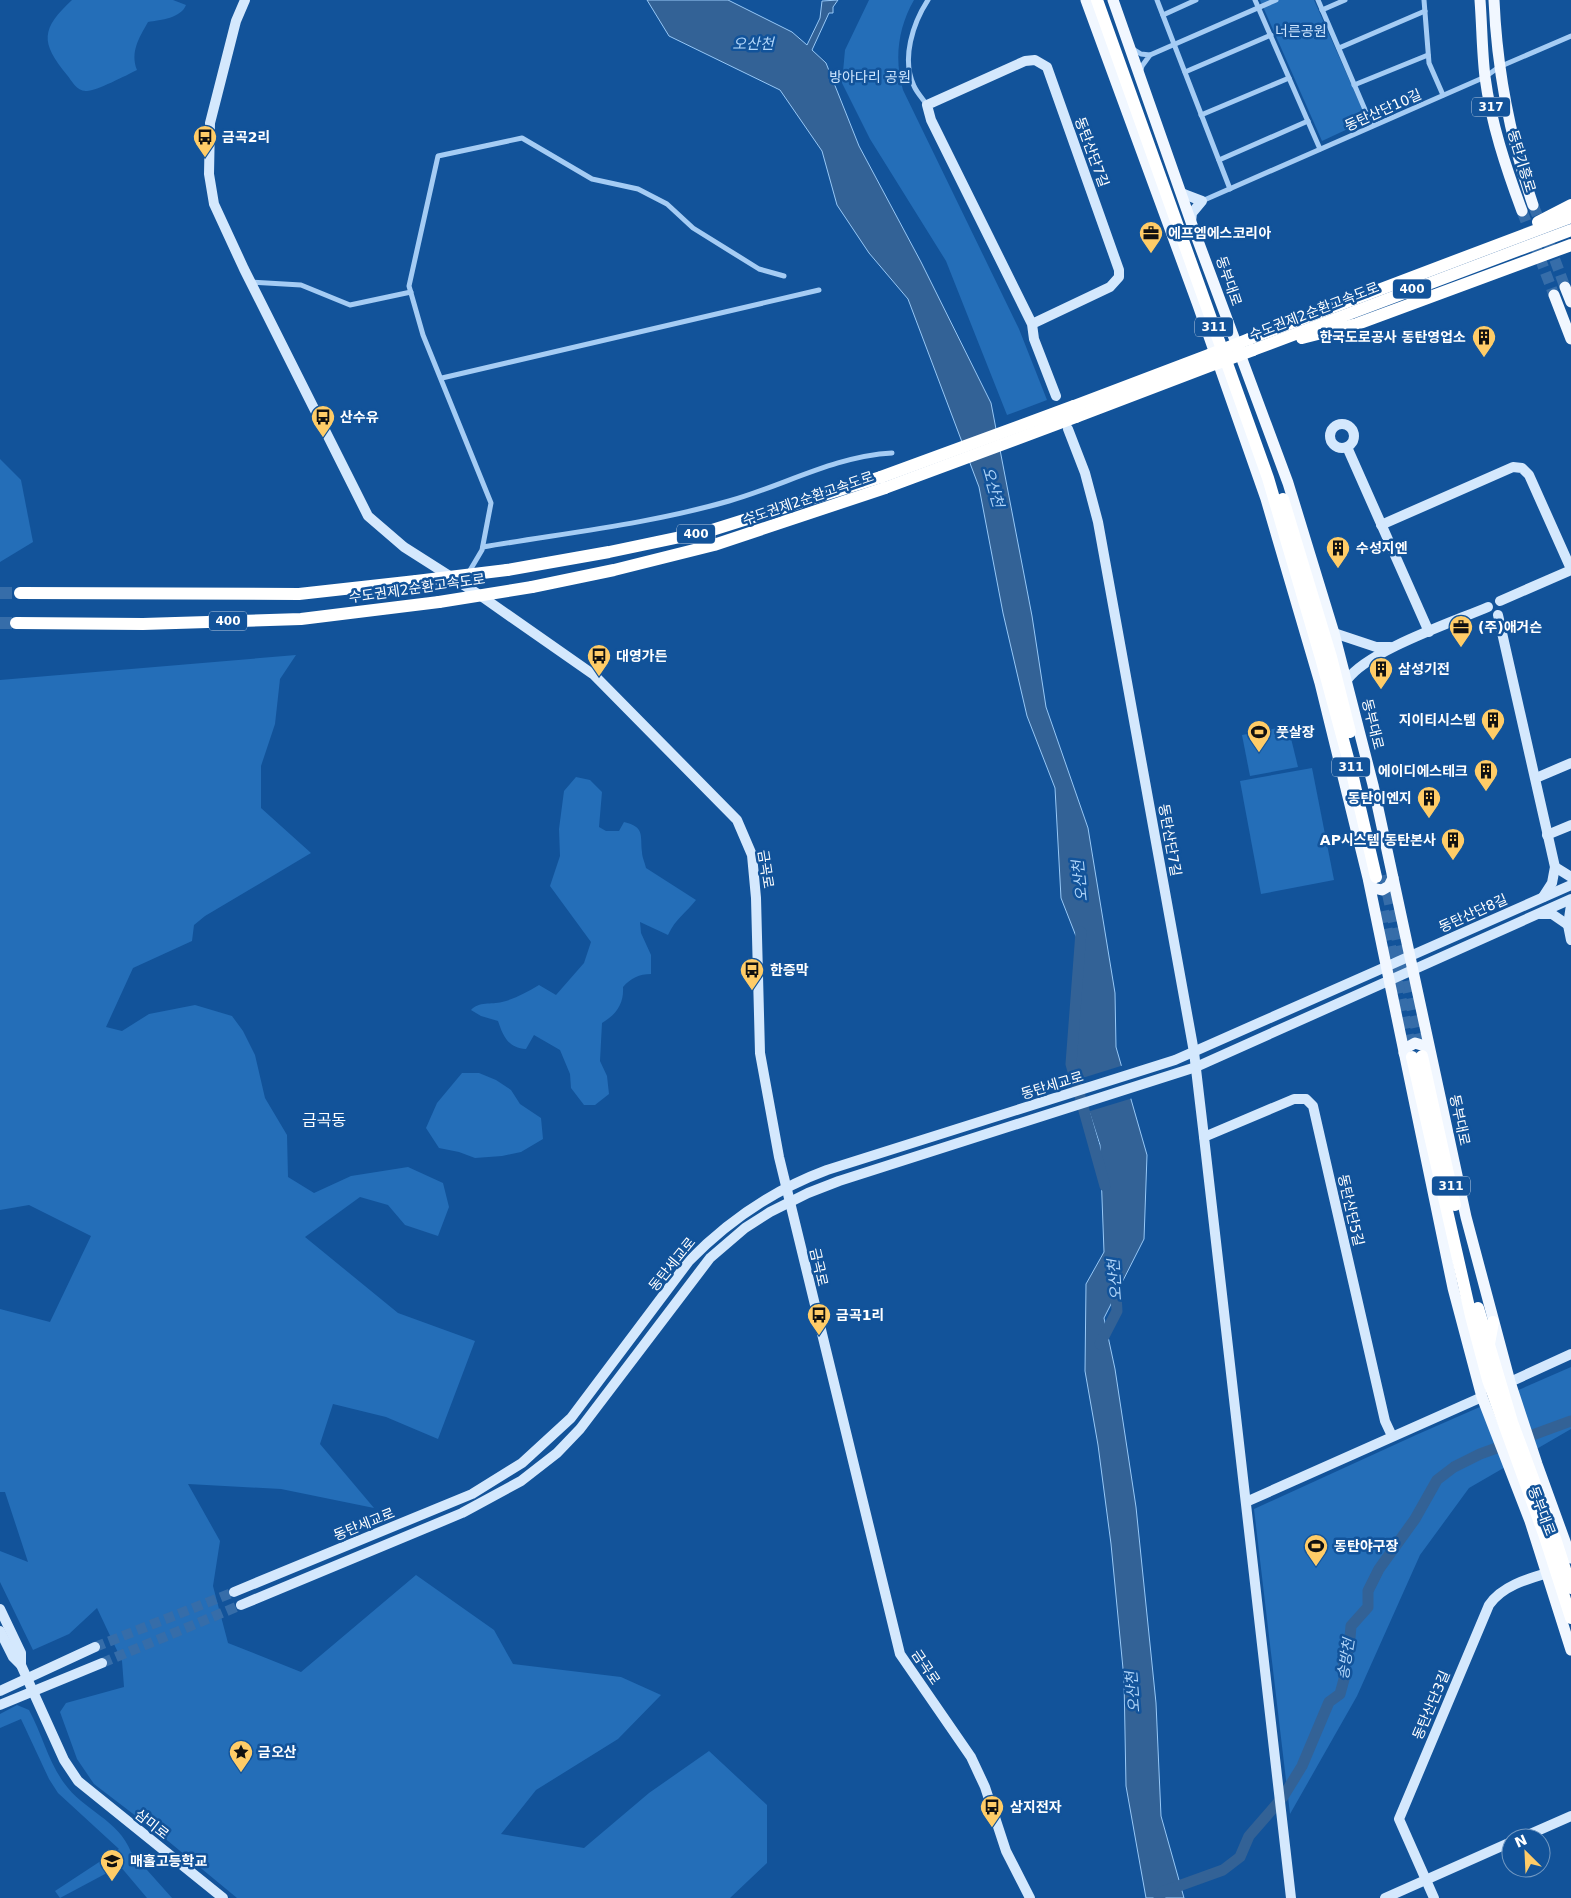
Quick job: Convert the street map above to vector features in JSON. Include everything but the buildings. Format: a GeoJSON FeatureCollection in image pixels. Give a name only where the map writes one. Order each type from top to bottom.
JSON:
{"type":"FeatureCollection","features":[{"type":"Feature","properties":{"kind":"highway","name":"동부대로"},"geometry":{"type":"LineString","coordinates":[[1097,0],[1268,478],[1380,877]]}},
{"type":"Feature","properties":{"kind":"highway","name":"동부대로"},"geometry":{"type":"LineString","coordinates":[[1104,0],[1293,528],[1336,675],[1380,877]]}},
{"type":"Feature","properties":{"kind":"highway"},"geometry":{"type":"LineString","coordinates":[[1476,252],[1571,204]]}},
{"type":"Feature","properties":{"kind":"highway","name":"수도권제2순환고속도로"},"geometry":{"type":"LineString","coordinates":[[16,623],[143,624],[301,618],[439,602],[532,587],[614,570],[714,545],[1213,359],[1476,252],[1571,217]]}},
{"type":"Feature","properties":{"kind":"highway","name":"수도권제2순환고속도로"},"geometry":{"type":"LineString","coordinates":[[1251,344],[1571,230]]}},
{"type":"Feature","properties":{"kind":"highway"},"geometry":{"type":"LineString","coordinates":[[1251,344],[1350,326],[1571,244]]}},
{"type":"Feature","properties":{"kind":"highway","name":"수도권제2순환고속도로"},"geometry":{"type":"LineString","coordinates":[[20,593],[299,594],[507,570],[609,552],[709,531],[883,483]]}},
{"type":"Feature","properties":{"kind":"highway"},"geometry":{"type":"LineString","coordinates":[[1279,515],[1292,582],[1320,683]]}},
{"type":"Feature","properties":{"kind":"highway"},"geometry":{"type":"LineString","coordinates":[[1293,528],[1315,570]]}},
{"type":"Feature","properties":{"kind":"highway","name":"동부대로"},"geometry":{"type":"LineString","coordinates":[[1417,1053],[1506,1422]]}},
{"type":"Feature","properties":{"kind":"highway","name":"동부대로"},"geometry":{"type":"LineString","coordinates":[[1417,1053],[1471,1316],[1506,1422],[1571,1588]]}},
{"type":"Feature","properties":{"kind":"highway"},"geometry":{"type":"LineString","coordinates":[[1488,1347],[1493,1322]]}},
{"type":"Feature","properties":{"kind":"highway"},"geometry":{"type":"LineString","coordinates":[[1470,1360],[1477,1363],[1494,1413],[1506,1422]]}},
{"type":"Feature","properties":{"kind":"highway","name":"동부대로"},"geometry":{"type":"LineString","coordinates":[[1517,1449],[1571,1618]]}},
{"type":"Feature","properties":{"kind":"main road","name":"동부대로"},"geometry":{"type":"LineString","coordinates":[[1086,0],[1198,305],[1266,499],[1380,877],[1409,956],[1412,968],[1417,1053],[1453,1288],[1470,1360],[1482,1397],[1506,1422],[1517,1449],[1571,1558]]}},
{"type":"Feature","properties":{"kind":"main road","name":"동부대로"},"geometry":{"type":"LineString","coordinates":[[1113,0],[1181,193],[1288,482],[1334,632],[1347,680],[1380,877],[1386,966],[1389,979],[1417,1053],[1466,1217],[1510,1382],[1506,1422]]}},
{"type":"Feature","properties":{"kind":"main road","name":"동탄기흥로"},"geometry":{"type":"LineString","coordinates":[[1480,0],[1485,77],[1496,129],[1522,211]]}},
{"type":"Feature","properties":{"kind":"main road","name":"동탄기흥로"},"geometry":{"type":"LineString","coordinates":[[1494,0],[1499,67],[1514,145],[1533,205]]}},
{"type":"Feature","properties":{"kind":"main road"},"geometry":{"type":"LineString","coordinates":[[1565,287],[1571,302]]}},
{"type":"Feature","properties":{"kind":"main road"},"geometry":{"type":"LineString","coordinates":[[1554,295],[1571,339]]}},
{"type":"Feature","properties":{"kind":"main road","name":"동부대로"},"geometry":{"type":"LineString","coordinates":[[1517,1449],[1530,1521],[1571,1650]]}},
{"type":"Feature","properties":{"kind":"street","name":"금곡로"},"geometry":{"type":"LineString","coordinates":[[245,0],[236,21],[211,117],[208,138],[210,190],[214,204],[251,282],[368,516],[404,547],[462,583],[585,670],[737,820],[752,855],[757,906],[760,1054],[789,1201],[900,1654],[971,1757],[985,1787],[1006,1851],[1030,1898]]}},
{"type":"Feature","properties":{"kind":"street"},"geometry":{"type":"LineString","coordinates":[[928,0],[914,28],[909,56],[913,85],[928,105],[931,120],[1032,324],[1034,339],[1056,396]]}},
{"type":"Feature","properties":{"kind":"street"},"geometry":{"type":"LineString","coordinates":[[1157,0],[1230,189]]}},
{"type":"Feature","properties":{"kind":"street"},"geometry":{"type":"LineString","coordinates":[[1163,15],[1196,0]]}},
{"type":"Feature","properties":{"kind":"street"},"geometry":{"type":"LineString","coordinates":[[1255,0],[1320,149]]}},
{"type":"Feature","properties":{"kind":"street"},"geometry":{"type":"LineString","coordinates":[[1140,75],[1142,66],[1150,55],[1276,0]]}},
{"type":"Feature","properties":{"kind":"street"},"geometry":{"type":"LineString","coordinates":[[1318,0],[1372,126]]}},
{"type":"Feature","properties":{"kind":"street"},"geometry":{"type":"LineString","coordinates":[[1322,10],[1345,0]]}},
{"type":"Feature","properties":{"kind":"street"},"geometry":{"type":"LineString","coordinates":[[1424,0],[1429,63],[1443,95]]}},
{"type":"Feature","properties":{"kind":"street"},"geometry":{"type":"LineString","coordinates":[[1339,48],[1425,11]]}},
{"type":"Feature","properties":{"kind":"street"},"geometry":{"type":"LineString","coordinates":[[1185,72],[1271,35]]}},
{"type":"Feature","properties":{"kind":"street","name":"동탄산단10길"},"geometry":{"type":"LineString","coordinates":[[1202,201],[1485,77],[1499,67],[1571,36]]}},
{"type":"Feature","properties":{"kind":"street"},"geometry":{"type":"LineString","coordinates":[[1128,44],[1135,51],[1150,55]]}},
{"type":"Feature","properties":{"kind":"street"},"geometry":{"type":"LineString","coordinates":[[1354,85],[1428,55]]}},
{"type":"Feature","properties":{"kind":"street","name":"동탄산단7길"},"geometry":{"type":"LineString","coordinates":[[928,105],[1025,61],[1035,60],[1047,67],[1119,270],[1119,277],[1110,287],[1032,324]]}},
{"type":"Feature","properties":{"kind":"street"},"geometry":{"type":"LineString","coordinates":[[1201,115],[1289,78]]}},
{"type":"Feature","properties":{"kind":"street"},"geometry":{"type":"LineString","coordinates":[[1219,160],[1308,121]]}},
{"type":"Feature","properties":{"kind":"street"},"geometry":{"type":"LineString","coordinates":[[462,583],[484,547],[491,504],[424,335],[410,292],[438,156],[522,138],[592,179],[645,192],[666,204],[693,228],[759,269],[784,276]]}},
{"type":"Feature","properties":{"kind":"street"},"geometry":{"type":"LineString","coordinates":[[1181,193],[1202,201],[1192,213],[1192,222]]}},
{"type":"Feature","properties":{"kind":"street"},"geometry":{"type":"LineString","coordinates":[[251,282],[301,286],[350,305],[410,292]]}},
{"type":"Feature","properties":{"kind":"street"},"geometry":{"type":"LineString","coordinates":[[442,378],[819,290]]}},
{"type":"Feature","properties":{"kind":"street","name":"동탄산단7길"},"geometry":{"type":"LineString","coordinates":[[1068,429],[1085,473],[1098,522],[1196,1067]]}},
{"type":"Feature","properties":{"kind":"street"},"geometry":{"type":"LineString","coordinates":[[1347,447],[1429,632]]}},
{"type":"Feature","properties":{"kind":"street"},"geometry":{"type":"LineString","coordinates":[[484,547],[629,522],[729,501],[858,457],[892,453]]}},
{"type":"Feature","properties":{"kind":"street"},"geometry":{"type":"LineString","coordinates":[[1347,680],[1360,667],[1399,646],[1488,607],[1493,601],[1500,601],[1571,570],[1529,474],[1522,468],[1513,467],[1381,525]]}},
{"type":"Feature","properties":{"kind":"street"},"geometry":{"type":"LineString","coordinates":[[1498,615],[1503,610],[1500,601]]}},
{"type":"Feature","properties":{"kind":"street"},"geometry":{"type":"LineString","coordinates":[[1488,607],[1491,614],[1498,615]]}},
{"type":"Feature","properties":{"kind":"street"},"geometry":{"type":"LineString","coordinates":[[1498,615],[1555,868],[1552,883],[1542,898]]}},
{"type":"Feature","properties":{"kind":"street"},"geometry":{"type":"LineString","coordinates":[[1334,632],[1376,647],[1399,646]]}},
{"type":"Feature","properties":{"kind":"street"},"geometry":{"type":"LineString","coordinates":[[1536,778],[1571,763]]}},
{"type":"Feature","properties":{"kind":"street"},"geometry":{"type":"LineString","coordinates":[[1547,835],[1571,825]]}},
{"type":"Feature","properties":{"kind":"street"},"geometry":{"type":"LineString","coordinates":[[1555,868],[1571,877]]}},
{"type":"Feature","properties":{"kind":"street","name":"동탄산단8길"},"geometry":{"type":"LineString","coordinates":[[1386,966],[1571,885]]}},
{"type":"Feature","properties":{"kind":"street","name":"동탄산단8길"},"geometry":{"type":"LineString","coordinates":[[1389,979],[1571,898]]}},
{"type":"Feature","properties":{"kind":"street"},"geometry":{"type":"LineString","coordinates":[[1571,905],[1568,925],[1571,940]]}},
{"type":"Feature","properties":{"kind":"street"},"geometry":{"type":"LineString","coordinates":[[1535,914],[1552,914],[1568,925]]}},
{"type":"Feature","properties":{"kind":"street"},"geometry":{"type":"LineString","coordinates":[[1194,1052],[1386,966]]}},
{"type":"Feature","properties":{"kind":"street"},"geometry":{"type":"LineString","coordinates":[[1291,1898],[1196,1067],[1389,979]]}},
{"type":"Feature","properties":{"kind":"street","name":"동탄세교로"},"geometry":{"type":"LineString","coordinates":[[234,1592],[472,1494],[522,1464],[571,1418],[689,1261],[711,1238],[736,1218],[786,1187],[827,1170],[1162,1065],[1194,1052]]}},
{"type":"Feature","properties":{"kind":"street","name":"동탄세교로"},"geometry":{"type":"LineString","coordinates":[[241,1605],[462,1513],[505,1492],[527,1477],[567,1443],[594,1412],[710,1258],[758,1219],[789,1201],[839,1181],[1196,1067]]}},
{"type":"Feature","properties":{"kind":"street","name":"동탄산단5길"},"geometry":{"type":"LineString","coordinates":[[1204,1137],[1294,1099],[1306,1100],[1314,1106],[1386,1421],[1392,1436]]}},
{"type":"Feature","properties":{"kind":"street"},"geometry":{"type":"LineString","coordinates":[[1510,1382],[1571,1354]]}},
{"type":"Feature","properties":{"kind":"street"},"geometry":{"type":"LineString","coordinates":[[1246,1502],[1482,1397]]}},
{"type":"Feature","properties":{"kind":"street","name":"동탄산단3길"},"geometry":{"type":"LineString","coordinates":[[1434,1898],[1399,1819],[1489,1605],[1503,1590],[1548,1573]]}},
{"type":"Feature","properties":{"kind":"street"},"geometry":{"type":"LineString","coordinates":[[0,1609],[21,1653],[21,1665],[33,1692]]}},
{"type":"Feature","properties":{"kind":"street"},"geometry":{"type":"LineString","coordinates":[[0,1631],[13,1657],[21,1665]]}},
{"type":"Feature","properties":{"kind":"street"},"geometry":{"type":"LineString","coordinates":[[0,1691],[95,1647]]}},
{"type":"Feature","properties":{"kind":"street"},"geometry":{"type":"LineString","coordinates":[[0,1705],[102,1663]]}},
{"type":"Feature","properties":{"kind":"street","name":"삼미로"},"geometry":{"type":"LineString","coordinates":[[33,1692],[64,1760],[72,1773],[87,1790],[224,1898]]}},
{"type":"Feature","properties":{"kind":"street"},"geometry":{"type":"LineString","coordinates":[[1544,1828],[1571,1816]]}},
{"type":"Feature","properties":{"kind":"street"},"geometry":{"type":"LineString","coordinates":[[1385,1898],[1501,1846]]}},
{"type":"Feature","properties":{"kind":"green space"},"geometry":{"type":"Polygon","coordinates":[[[72,0],[173,0],[186,5],[175,16],[148,22],[135,51],[134,57],[137,70],[97,88],[83,91],[75,86],[58,63],[52,53],[48,36],[54,19],[72,0]]]}},
{"type":"Feature","properties":{"kind":"green space","name":"방아다리 공원"},"geometry":{"type":"Polygon","coordinates":[[[869,0],[914,0],[904,22],[899,44],[899,67],[903,90],[1019,329],[1047,400],[1007,415],[946,261],[870,139],[842,83],[845,50],[869,0]]]}},
{"type":"Feature","properties":{"kind":"green space","name":"너른공원"},"geometry":{"type":"Polygon","coordinates":[[[1260,0],[1314,0],[1367,120],[1322,141],[1260,0]]]}},
{"type":"Feature","properties":{"kind":"green space"},"geometry":{"type":"Polygon","coordinates":[[[0,459],[21,480],[33,542],[0,562],[0,459]]]}},
{"type":"Feature","properties":{"kind":"green space"},"geometry":{"type":"Polygon","coordinates":[[[296,655],[280,679],[275,724],[261,766],[261,808],[311,853],[205,916],[194,925],[192,941],[133,968],[106,1027],[122,1031],[149,1014],[195,1005],[232,1016],[243,1031],[255,1055],[265,1098],[287,1135],[288,1177],[314,1193],[351,1176],[408,1167],[443,1183],[449,1207],[438,1236],[405,1225],[388,1205],[360,1197],[305,1237],[398,1313],[475,1341],[438,1439],[386,1417],[333,1404],[320,1444],[374,1508],[281,1489],[188,1484],[220,1541],[213,1586],[228,1643],[301,1672],[416,1575],[494,1630],[513,1664],[621,1677],[661,1695],[618,1739],[536,1790],[501,1834],[584,1848],[649,1793],[709,1751],[767,1805],[767,1863],[730,1898],[237,1898],[162,1836],[94,1784],[77,1759],[60,1712],[66,1703],[124,1687],[122,1661],[97,1608],[69,1634],[33,1650],[0,1582],[0,1551],[28,1562],[5,1492],[0,1492],[0,1309],[50,1322],[91,1236],[29,1205],[0,1210],[0,680],[296,655]]]}},
{"type":"Feature","properties":{"kind":"green space"},"geometry":{"type":"Polygon","coordinates":[[[1288,726],[1298,767],[1250,776],[1242,735],[1288,726]]]}},
{"type":"Feature","properties":{"kind":"green space"},"geometry":{"type":"Polygon","coordinates":[[[1312,768],[1334,880],[1261,894],[1240,781],[1312,768]]]}},
{"type":"Feature","properties":{"kind":"green space"},"geometry":{"type":"Polygon","coordinates":[[[576,777],[590,780],[602,792],[599,827],[606,831],[619,831],[624,822],[635,826],[640,832],[642,854],[646,868],[696,900],[677,920],[668,935],[640,922],[641,933],[651,955],[651,974],[632,979],[623,987],[621,1003],[616,1012],[602,1023],[600,1061],[607,1076],[609,1094],[595,1105],[584,1105],[571,1088],[570,1074],[560,1050],[534,1035],[526,1049],[515,1046],[504,1036],[498,1021],[481,1016],[471,1010],[481,1004],[498,1003],[512,999],[539,985],[556,995],[584,963],[591,942],[550,886],[560,856],[559,829],[564,791],[576,777]]]}},
{"type":"Feature","properties":{"kind":"green space"},"geometry":{"type":"Polygon","coordinates":[[[462,1073],[479,1073],[496,1080],[511,1090],[520,1104],[541,1118],[543,1139],[521,1152],[502,1156],[475,1158],[439,1148],[426,1128],[437,1103],[462,1073]]]}},
{"type":"Feature","properties":{"kind":"green space"},"geometry":{"type":"Polygon","coordinates":[[[1571,1367],[1571,1429],[1469,1488],[1420,1555],[1357,1696],[1290,1814],[1254,1509],[1571,1367]]]}},
{"type":"Feature","properties":{"kind":"green space"},"geometry":{"type":"Polygon","coordinates":[[[17,1705],[29,1710],[58,1775],[64,1783],[81,1801],[110,1823],[125,1841],[131,1852],[172,1898],[147,1898],[120,1866],[60,1898],[55,1891],[119,1849],[58,1793],[49,1779],[21,1719],[0,1728],[0,1714],[17,1705]]]}},
{"type":"Feature","properties":{"kind":"water","name":"오산천"},"geometry":{"type":"Polygon","coordinates":[[[647,0],[728,0],[792,32],[807,45],[820,18],[822,1],[838,0],[833,7],[833,13],[829,13],[812,50],[826,63],[859,146],[921,262],[991,403],[1032,616],[1046,707],[1088,828],[1115,993],[1116,1047],[1147,1155],[1144,1239],[1104,1318],[1115,1369],[1136,1507],[1156,1703],[1161,1816],[1184,1898],[1146,1898],[1126,1786],[1124,1679],[1111,1544],[1098,1445],[1085,1371],[1086,1284],[1104,1252],[1100,1145],[1075,1068],[1081,949],[1061,898],[1055,788],[1027,716],[1003,613],[979,487],[908,299],[869,253],[837,205],[822,151],[780,90],[669,36],[647,0]]]}},
{"type":"Feature","properties":{"kind":"pier"},"geometry":{"type":"Polygon","coordinates":[[[1124,1065],[1133,1098],[1087,1112],[1076,1080],[1124,1065]]]}},
{"type":"Feature","properties":{"kind":"waterway","name":"오산천"},"geometry":{"type":"LineString","coordinates":[[1081,932],[1071,1064],[1105,1186]]}},
{"type":"Feature","properties":{"kind":"waterway","name":"오산천"},"geometry":{"type":"LineString","coordinates":[[1100,1344],[1117,1311],[1115,1279]]}},
{"type":"Feature","properties":{"kind":"waterway","name":"송방천"},"geometry":{"type":"LineString","coordinates":[[1159,1898],[1162,1892],[1223,1870],[1240,1857],[1249,1836],[1283,1797],[1302,1766],[1329,1702],[1340,1694],[1346,1672],[1343,1661],[1349,1649],[1351,1626],[1368,1607],[1368,1591],[1379,1569],[1415,1519],[1437,1480],[1454,1467],[1480,1454],[1571,1421]]}},
{"type":"Feature","properties":{"kind":"tunnel"},"geometry":{"type":"LineString","coordinates":[[1533,205],[1543,229]]}},
{"type":"Feature","properties":{"kind":"tunnel"},"geometry":{"type":"LineString","coordinates":[[1522,211],[1554,295]]}},
{"type":"Feature","properties":{"kind":"tunnel"},"geometry":{"type":"LineString","coordinates":[[1549,244],[1565,287]]}},
{"type":"Feature","properties":{"kind":"tunnel"},"geometry":{"type":"LineString","coordinates":[[0,593],[20,593]]}},
{"type":"Feature","properties":{"kind":"tunnel"},"geometry":{"type":"LineString","coordinates":[[0,623],[16,623]]}},
{"type":"Feature","properties":{"kind":"tunnel"},"geometry":{"type":"LineString","coordinates":[[1384,875],[1422,1054]]}},
{"type":"Feature","properties":{"kind":"tunnel"},"geometry":{"type":"LineString","coordinates":[[1383,911],[1412,1056]]}},
{"type":"Feature","properties":{"kind":"tunnel"},"geometry":{"type":"LineString","coordinates":[[95,1647],[234,1592]]}},
{"type":"Feature","properties":{"kind":"tunnel"},"geometry":{"type":"LineString","coordinates":[[102,1663],[241,1605]]}},
{"type":"Feature","properties":{"kind":"place","name":"금곡2리"},"geometry":{"type":"Point","coordinates":[205,158]}},
{"type":"Feature","properties":{"kind":"place","name":"에프엠에스코리아"},"geometry":{"type":"Point","coordinates":[1151,254]}},
{"type":"Feature","properties":{"kind":"place","name":"한국도로공사 동탄영업소"},"geometry":{"type":"Point","coordinates":[1484,358]}},
{"type":"Feature","properties":{"kind":"place","name":"산수유"},"geometry":{"type":"Point","coordinates":[323,438]}},
{"type":"Feature","properties":{"kind":"place","name":"수성지엔"},"geometry":{"type":"Point","coordinates":[1338,569]}},
{"type":"Feature","properties":{"kind":"place","name":"(주)애거슨"},"geometry":{"type":"Point","coordinates":[1461,648]}},
{"type":"Feature","properties":{"kind":"place","name":"대영가든"},"geometry":{"type":"Point","coordinates":[599,677]}},
{"type":"Feature","properties":{"kind":"place","name":"삼성기전"},"geometry":{"type":"Point","coordinates":[1381,690]}},
{"type":"Feature","properties":{"kind":"place","name":"지이티시스템"},"geometry":{"type":"Point","coordinates":[1493,741]}},
{"type":"Feature","properties":{"kind":"place","name":"풋살장"},"geometry":{"type":"Point","coordinates":[1259,753]}},
{"type":"Feature","properties":{"kind":"place","name":"에이디에스테크"},"geometry":{"type":"Point","coordinates":[1486,792]}},
{"type":"Feature","properties":{"kind":"place","name":"동탄이엔지"},"geometry":{"type":"Point","coordinates":[1429,819]}},
{"type":"Feature","properties":{"kind":"place","name":"AP시스템 동탄본사"},"geometry":{"type":"Point","coordinates":[1453,861]}},
{"type":"Feature","properties":{"kind":"place","name":"한증막"},"geometry":{"type":"Point","coordinates":[752,991]}},
{"type":"Feature","properties":{"kind":"place","name":"금곡1리"},"geometry":{"type":"Point","coordinates":[819,1336]}},
{"type":"Feature","properties":{"kind":"place","name":"동탄야구장"},"geometry":{"type":"Point","coordinates":[1316,1567]}},
{"type":"Feature","properties":{"kind":"place","name":"금오산"},"geometry":{"type":"Point","coordinates":[241,1773]}},
{"type":"Feature","properties":{"kind":"place","name":"삼지전자"},"geometry":{"type":"Point","coordinates":[992,1828]}},
{"type":"Feature","properties":{"kind":"place","name":"매홀고등학교"},"geometry":{"type":"Point","coordinates":[112,1882]}},
{"type":"Feature","properties":{"kind":"district","name":"금곡동"},"geometry":{"type":"Point","coordinates":[324,1120]}}]}
